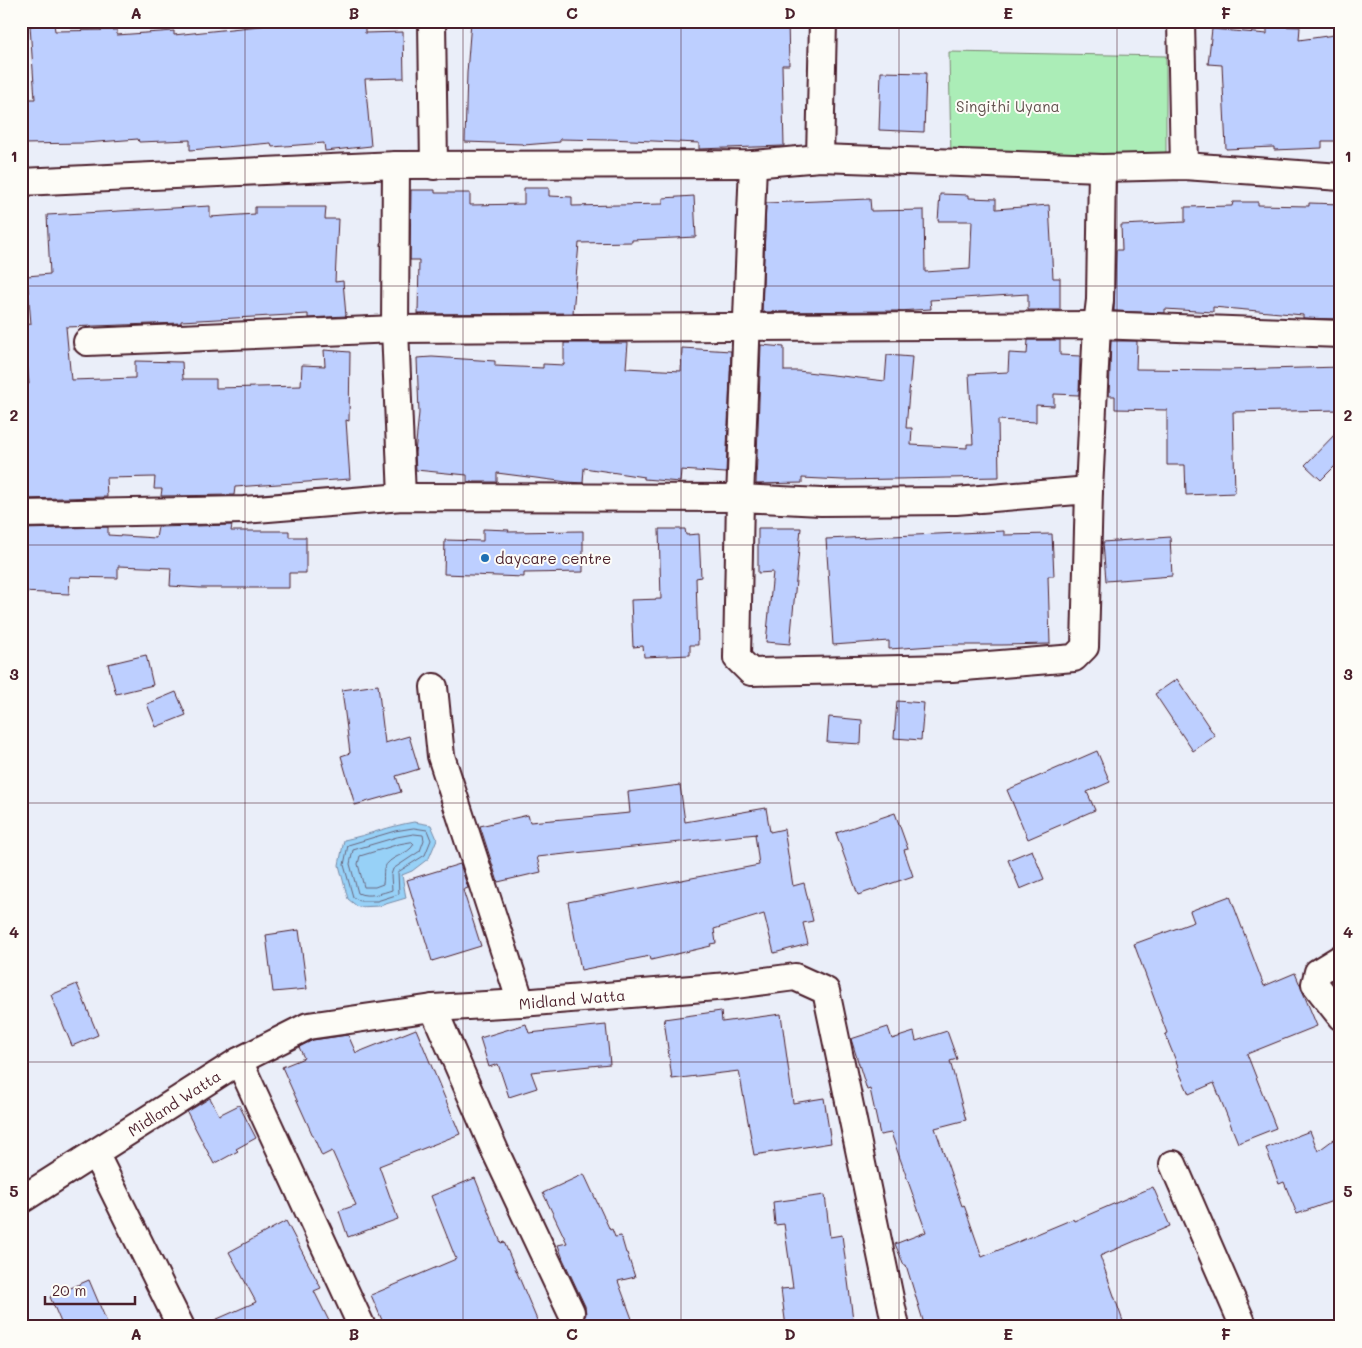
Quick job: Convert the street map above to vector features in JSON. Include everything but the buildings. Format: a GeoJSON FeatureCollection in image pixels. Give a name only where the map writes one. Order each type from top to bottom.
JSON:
{"type":"FeatureCollection","features":[{"type":"Feature","properties":{"kind":"street"},"geometry":{"type":"LineString","coordinates":[[432,21],[434,166]]}},
{"type":"Feature","properties":{"kind":"street"},"geometry":{"type":"LineString","coordinates":[[820,158],[823,21]]}},
{"type":"Feature","properties":{"kind":"street"},"geometry":{"type":"LineString","coordinates":[[1180,21],[1184,166]]}},
{"type":"Feature","properties":{"kind":"street"},"geometry":{"type":"LineString","coordinates":[[21,182],[396,165],[753,164],[820,158],[1102,168],[1184,166],[1341,177]]}},
{"type":"Feature","properties":{"kind":"street"},"geometry":{"type":"LineString","coordinates":[[753,164],[740,498],[737,658],[751,672],[952,668],[1074,658],[1085,647],[1089,490],[1097,325],[1100,300],[1102,168]]}},
{"type":"Feature","properties":{"kind":"street"},"geometry":{"type":"LineString","coordinates":[[396,165],[395,329],[402,497]]}},
{"type":"Feature","properties":{"kind":"street"},"geometry":{"type":"LineString","coordinates":[[87,342],[395,329],[1097,325],[1341,334]]}},
{"type":"Feature","properties":{"kind":"street"},"geometry":{"type":"LineString","coordinates":[[21,514],[244,510],[402,497],[740,498],[821,502],[946,501],[1089,490]]}},
{"type":"Feature","properties":{"kind":"street"},"geometry":{"type":"LineString","coordinates":[[434,687],[441,756],[521,1003]]}},
{"type":"Feature","properties":{"kind":"street"},"geometry":{"type":"LineString","coordinates":[[1341,958],[1318,972],[1316,984],[1341,1017]]}},
{"type":"Feature","properties":{"kind":"street","name":"Midland Watta"},"geometry":{"type":"LineString","coordinates":[[21,1200],[239,1061],[308,1026],[433,1008],[521,1003],[728,986],[794,976],[826,991],[896,1327]]}},
{"type":"Feature","properties":{"kind":"street"},"geometry":{"type":"LineString","coordinates":[[433,1008],[496,1153],[571,1312]]}},
{"type":"Feature","properties":{"kind":"street"},"geometry":{"type":"LineString","coordinates":[[239,1061],[362,1327]]}},
{"type":"Feature","properties":{"kind":"street"},"geometry":{"type":"LineString","coordinates":[[95,1153],[181,1327]]}},
{"type":"Feature","properties":{"kind":"street"},"geometry":{"type":"LineString","coordinates":[[1173,1164],[1244,1327]]}},
{"type":"Feature","properties":{"kind":"green space","name":"Singithi Uyana"},"geometry":{"type":"Polygon","coordinates":[[[949,52],[1166,56],[1166,161],[951,158],[949,52]]]}},
{"type":"Feature","properties":{"kind":"water"},"geometry":{"type":"Polygon","coordinates":[[[414,822],[431,825],[437,839],[429,858],[412,871],[402,875],[406,898],[379,906],[358,907],[348,899],[339,865],[344,840],[414,822]]]}},
{"type":"Feature","properties":{"kind":"place","name":"daycare centre"},"geometry":{"type":"Point","coordinates":[485,558]}}]}
